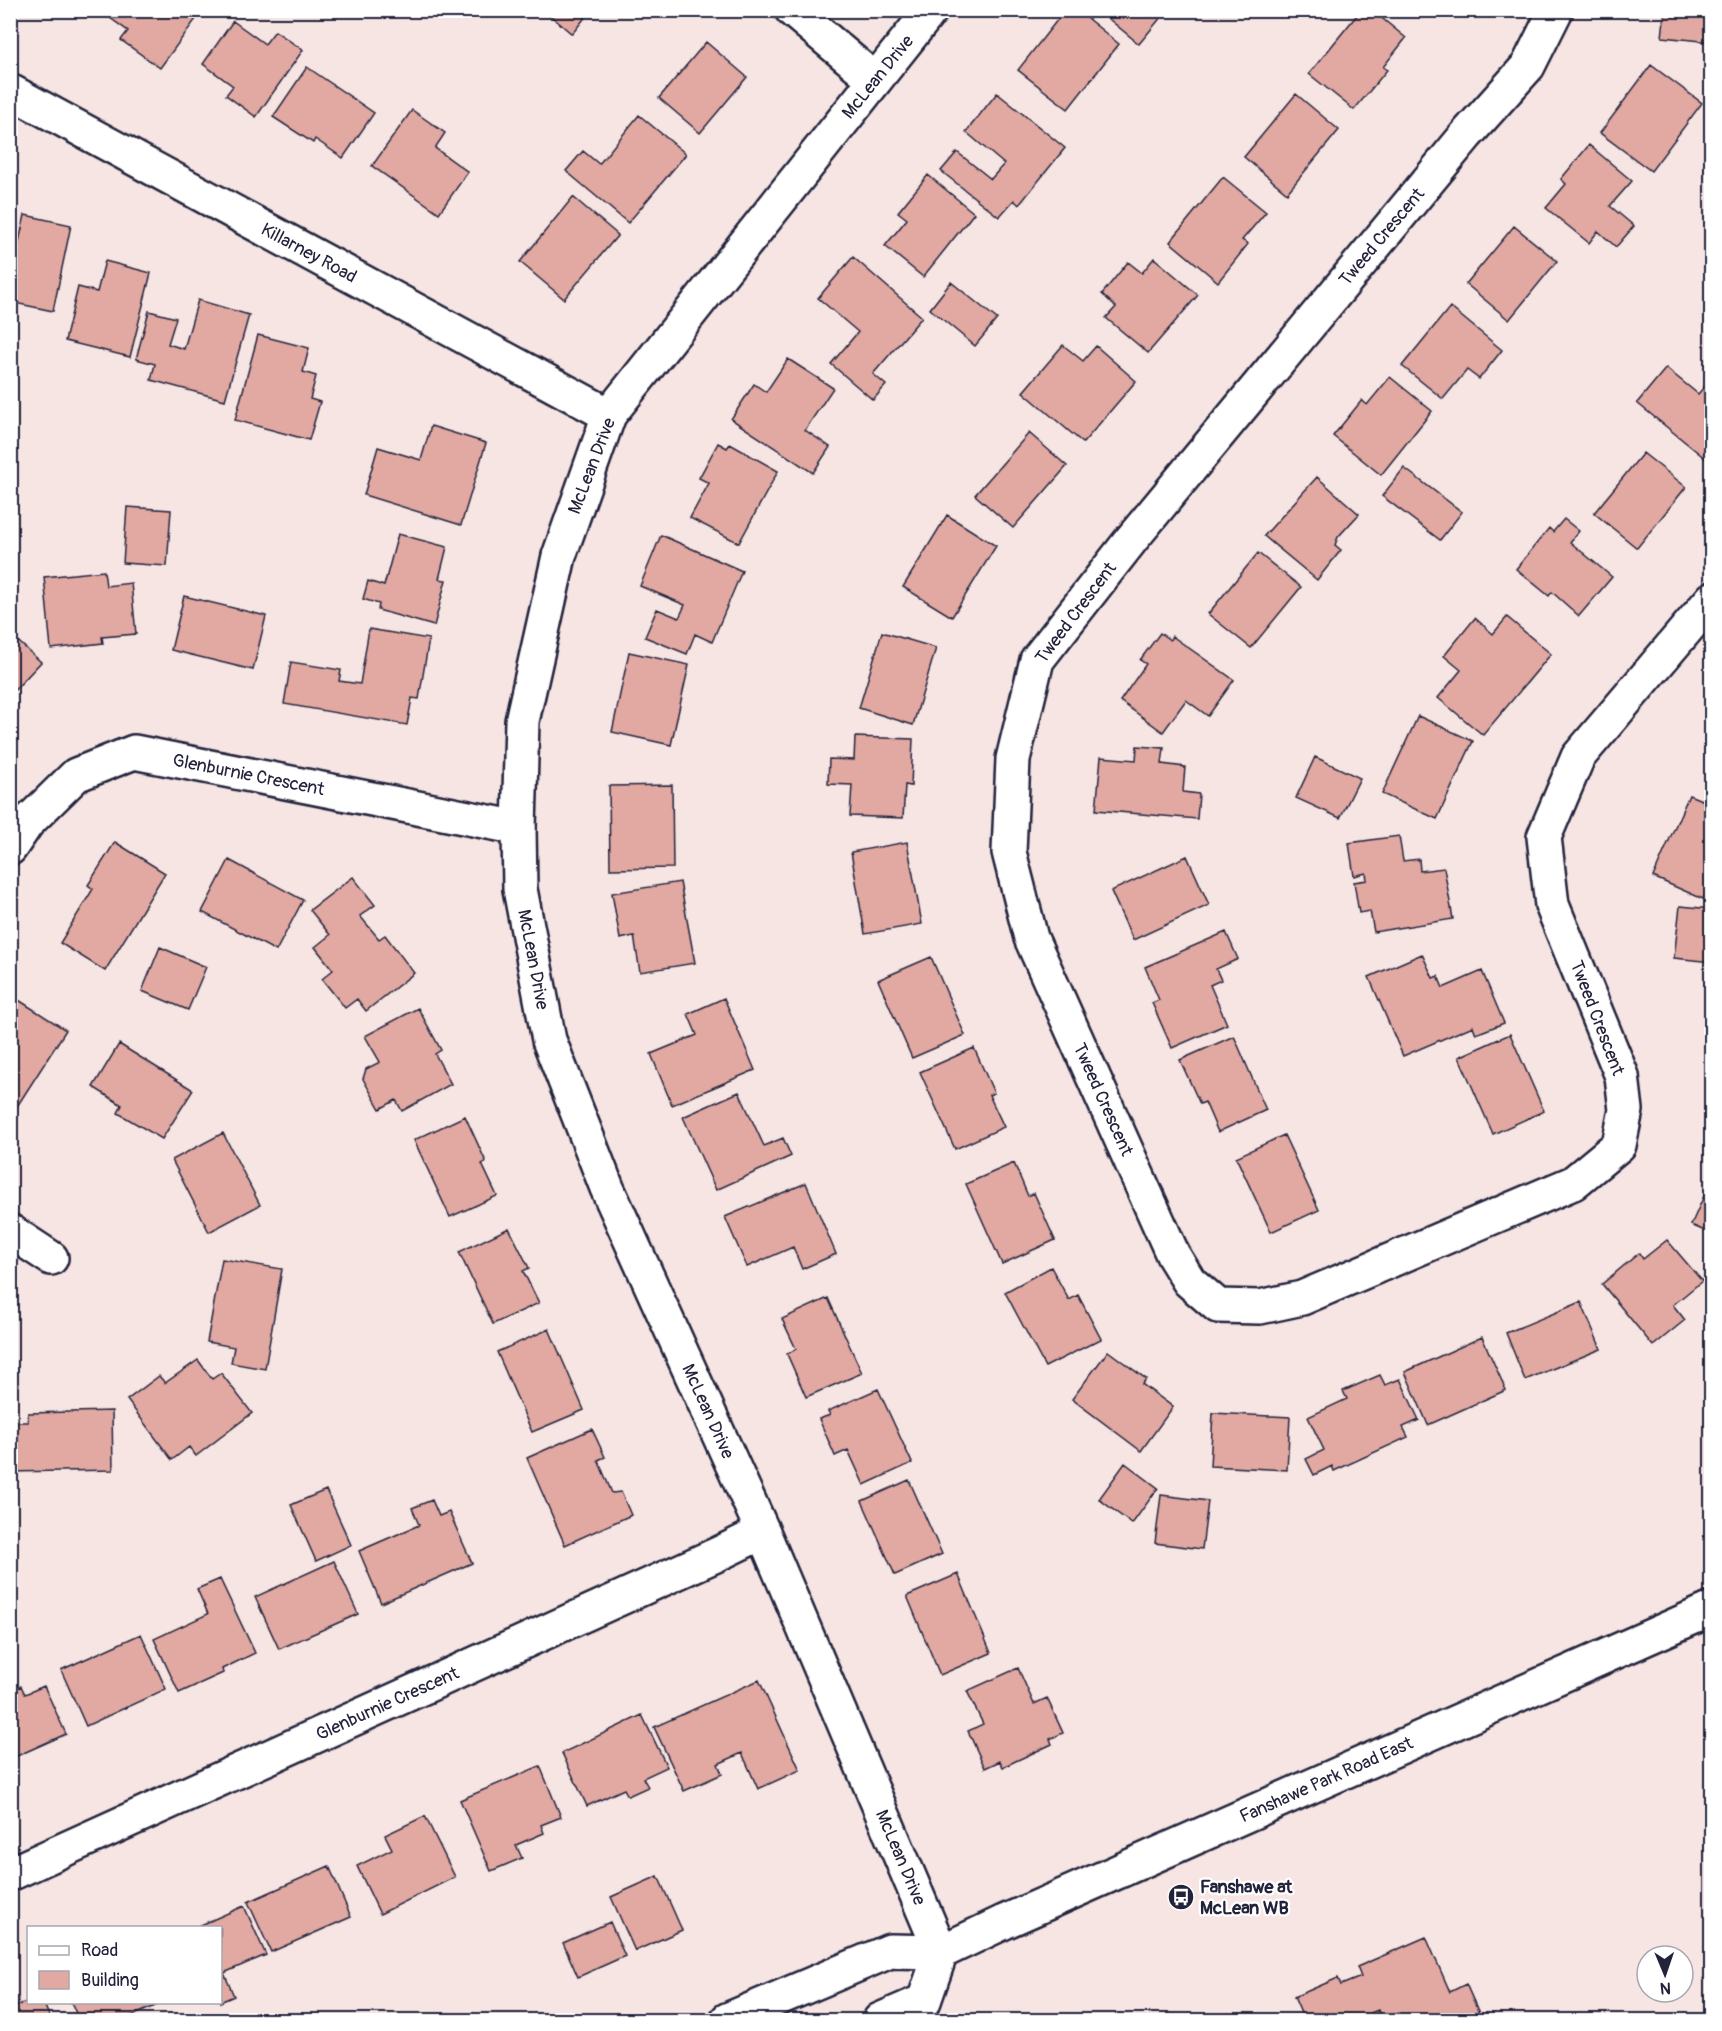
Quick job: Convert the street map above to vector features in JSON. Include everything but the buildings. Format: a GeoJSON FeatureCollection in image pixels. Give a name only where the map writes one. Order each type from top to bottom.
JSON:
{"type":"FeatureCollection","features":[{"type":"Feature","properties":{"kind":"street"},"geometry":{"type":"LineString","coordinates":[[792,10],[874,80]]}},
{"type":"Feature","properties":{"kind":"street","name":"McLean Drive"},"geometry":{"type":"LineString","coordinates":[[931,10],[609,415],[559,556],[522,721],[519,828],[520,889],[549,1040],[607,1188],[763,1532],[941,1952]]}},
{"type":"Feature","properties":{"kind":"street","name":"Tweed Crescent"},"geometry":{"type":"LineString","coordinates":[[1556,10],[1528,66],[1467,134],[1360,263],[1131,540],[1036,660],[1013,759],[1009,852],[1031,938],[1173,1255],[1189,1281],[1218,1306],[1260,1307],[1302,1298],[1573,1183],[1619,1145],[1626,1110],[1622,1076],[1552,905],[1544,837],[1578,757],[1712,599]]}},
{"type":"Feature","properties":{"kind":"street","name":"Killarney Road"},"geometry":{"type":"LineString","coordinates":[[10,91],[609,415]]}},
{"type":"Feature","properties":{"kind":"street","name":"Glenburnie Crescent"},"geometry":{"type":"LineString","coordinates":[[10,848],[27,823],[76,775],[134,752],[519,828]]}},
{"type":"Feature","properties":{"kind":"street"},"geometry":{"type":"LineString","coordinates":[[10,1231],[51,1258]]}},
{"type":"Feature","properties":{"kind":"street","name":"Glenburnie Crescent"},"geometry":{"type":"LineString","coordinates":[[10,1874],[763,1532]]}},
{"type":"Feature","properties":{"kind":"street","name":"Fanshawe Park Road East"},"geometry":{"type":"LineString","coordinates":[[727,2020],[890,1951],[941,1952],[1004,1922],[1712,1609]]}},
{"type":"Feature","properties":{"kind":"street"},"geometry":{"type":"LineString","coordinates":[[880,2020],[924,2001],[941,1952]]}},
{"type":"Feature","properties":{"kind":"place","name":"Fanshawe at McLean WB"},"geometry":{"type":"Point","coordinates":[1181,1897]}}]}
